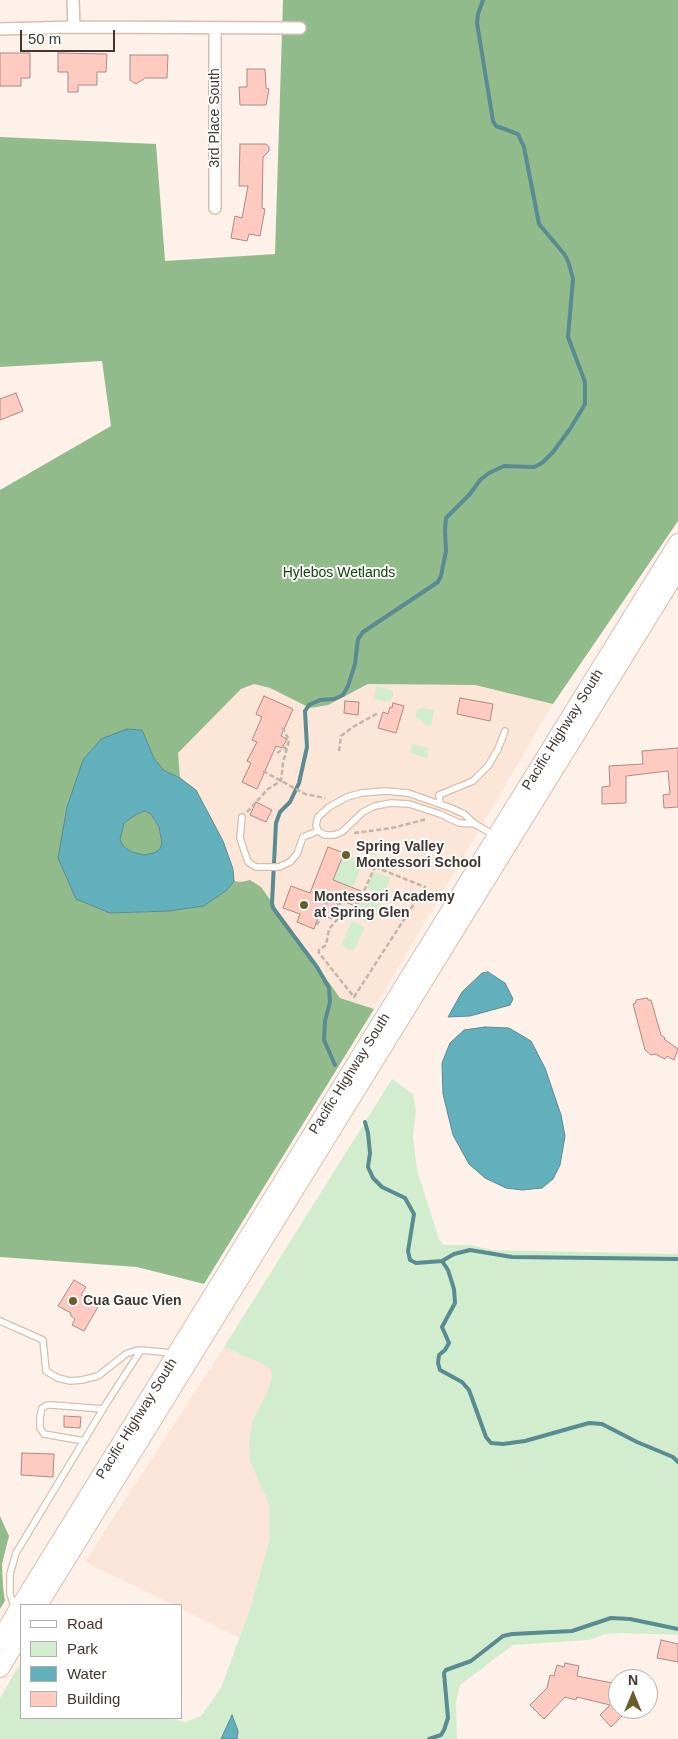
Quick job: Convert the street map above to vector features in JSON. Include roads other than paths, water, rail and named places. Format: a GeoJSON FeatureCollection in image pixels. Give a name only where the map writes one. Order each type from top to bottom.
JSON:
{"type":"FeatureCollection","features":[{"type":"Feature","properties":{"kind":"main road","name":"Pacific Highway South"},"geometry":{"type":"LineString","coordinates":[[22,1604],[678,543]]}},
{"type":"Feature","properties":{"kind":"main road","name":"Pacific Highway South"},"geometry":{"type":"LineString","coordinates":[[39,1604],[495,872],[678,569]]}},
{"type":"Feature","properties":{"kind":"main road","name":"Pacific Highway South"},"geometry":{"type":"LineString","coordinates":[[0,1640],[20,1608]]}},
{"type":"Feature","properties":{"kind":"main road"},"geometry":{"type":"LineString","coordinates":[[0,1668],[20,1635]]}},
{"type":"Feature","properties":{"kind":"street"},"geometry":{"type":"LineString","coordinates":[[74,0],[74,27]]}},
{"type":"Feature","properties":{"kind":"street"},"geometry":{"type":"LineString","coordinates":[[0,28],[300,28]]}},
{"type":"Feature","properties":{"kind":"street","name":"3rd Place South"},"geometry":{"type":"LineString","coordinates":[[214,28],[215,208]]}},
{"type":"Feature","properties":{"kind":"lane"},"geometry":{"type":"LineString","coordinates":[[440,803],[439,795],[473,781],[488,766],[498,749],[505,730]]}},
{"type":"Feature","properties":{"kind":"lane"},"geometry":{"type":"LineString","coordinates":[[475,824],[459,823],[440,814],[409,804],[391,802],[374,806],[363,812],[342,832],[334,835],[325,835],[318,831],[316,825],[318,817],[329,806],[347,797],[361,793],[408,793],[440,803],[464,814],[475,824],[497,837]]}},
{"type":"Feature","properties":{"kind":"lane"},"geometry":{"type":"LineString","coordinates":[[242,817],[240,838],[248,862],[256,867],[279,867],[290,862],[297,854],[303,837],[318,831]]}},
{"type":"Feature","properties":{"kind":"lane"},"geometry":{"type":"LineString","coordinates":[[0,1321],[43,1340],[46,1371],[58,1378],[70,1381],[98,1376],[126,1354],[141,1350],[177,1354]]}},
{"type":"Feature","properties":{"kind":"lane"},"geometry":{"type":"LineString","coordinates":[[20,1608],[10,1594],[11,1565],[24,1538],[141,1350]]}},
{"type":"Feature","properties":{"kind":"lane"},"geometry":{"type":"LineString","coordinates":[[84,1441],[44,1434],[40,1428],[42,1408],[52,1405],[103,1409]]}},
{"type":"Feature","properties":{"kind":"water"},"geometry":{"type":"Polygon","coordinates":[[[127,729],[142,730],[154,758],[163,770],[180,778],[196,790],[223,841],[233,869],[234,881],[227,890],[204,906],[169,911],[110,913],[76,899],[58,858],[67,807],[83,760],[101,739],[127,729]],[[145,811],[124,823],[120,840],[124,847],[132,852],[144,855],[154,853],[160,849],[162,843],[159,827],[151,814],[145,811]]]}},
{"type":"Feature","properties":{"kind":"water"},"geometry":{"type":"Polygon","coordinates":[[[488,972],[505,983],[513,999],[510,1005],[470,1016],[448,1017],[462,992],[482,973],[488,972]]]}},
{"type":"Feature","properties":{"kind":"water"},"geometry":{"type":"Polygon","coordinates":[[[485,1027],[509,1028],[531,1041],[545,1068],[561,1115],[565,1136],[560,1165],[553,1179],[542,1188],[522,1190],[506,1188],[485,1178],[469,1164],[453,1135],[443,1094],[442,1063],[450,1043],[464,1030],[485,1027]]]}},
{"type":"Feature","properties":{"kind":"water"},"geometry":{"type":"Polygon","coordinates":[[[232,1715],[238,1731],[237,1739],[221,1739],[232,1715]]]}},
{"type":"Feature","properties":{"kind":"waterway"},"geometry":{"type":"LineString","coordinates":[[335,1065],[324,1040],[325,1021],[330,1002],[329,988],[317,967],[273,908],[272,903],[276,823],[280,812],[290,802],[299,783],[307,747],[305,711],[309,705],[320,700],[334,699],[343,695],[355,664],[358,639],[363,632],[438,582],[446,551],[446,518],[470,494],[480,480],[489,473],[504,466],[534,467],[542,463],[570,429],[585,404],[585,382],[568,337],[573,279],[569,264],[565,255],[539,224],[524,147],[518,134],[496,126],[493,121],[477,23],[483,0]]}},
{"type":"Feature","properties":{"kind":"waterway"},"geometry":{"type":"LineString","coordinates":[[365,1122],[370,1153],[368,1167],[373,1178],[382,1187],[405,1198],[414,1214],[408,1251],[410,1260],[416,1263],[442,1261],[448,1270],[454,1289],[455,1303],[442,1327],[449,1343],[439,1355],[438,1363],[440,1370],[462,1382],[469,1390],[486,1437],[491,1443],[503,1444],[525,1441],[589,1423],[602,1424],[637,1442],[673,1457],[678,1462]]}},
{"type":"Feature","properties":{"kind":"waterway"},"geometry":{"type":"LineString","coordinates":[[442,1261],[454,1254],[470,1250],[512,1257],[678,1259]]}},
{"type":"Feature","properties":{"kind":"waterway"},"geometry":{"type":"LineString","coordinates":[[429,1739],[441,1735],[448,1718],[444,1673],[446,1670],[471,1661],[503,1636],[572,1631],[611,1618],[630,1619],[678,1629]]}},
{"type":"Feature","properties":{"kind":"place","name":"Spring Valley Montessori School"},"geometry":{"type":"Point","coordinates":[346,855]}},
{"type":"Feature","properties":{"kind":"place","name":"Montessori Academy at Spring Glen"},"geometry":{"type":"Point","coordinates":[304,905]}},
{"type":"Feature","properties":{"kind":"place","name":"Cua Gauc Vien"},"geometry":{"type":"Point","coordinates":[73,1301]}},
{"type":"Feature","properties":{"kind":"park label","name":"Hylebos Wetlands"},"geometry":{"type":"Point","coordinates":[339,573]}}]}
